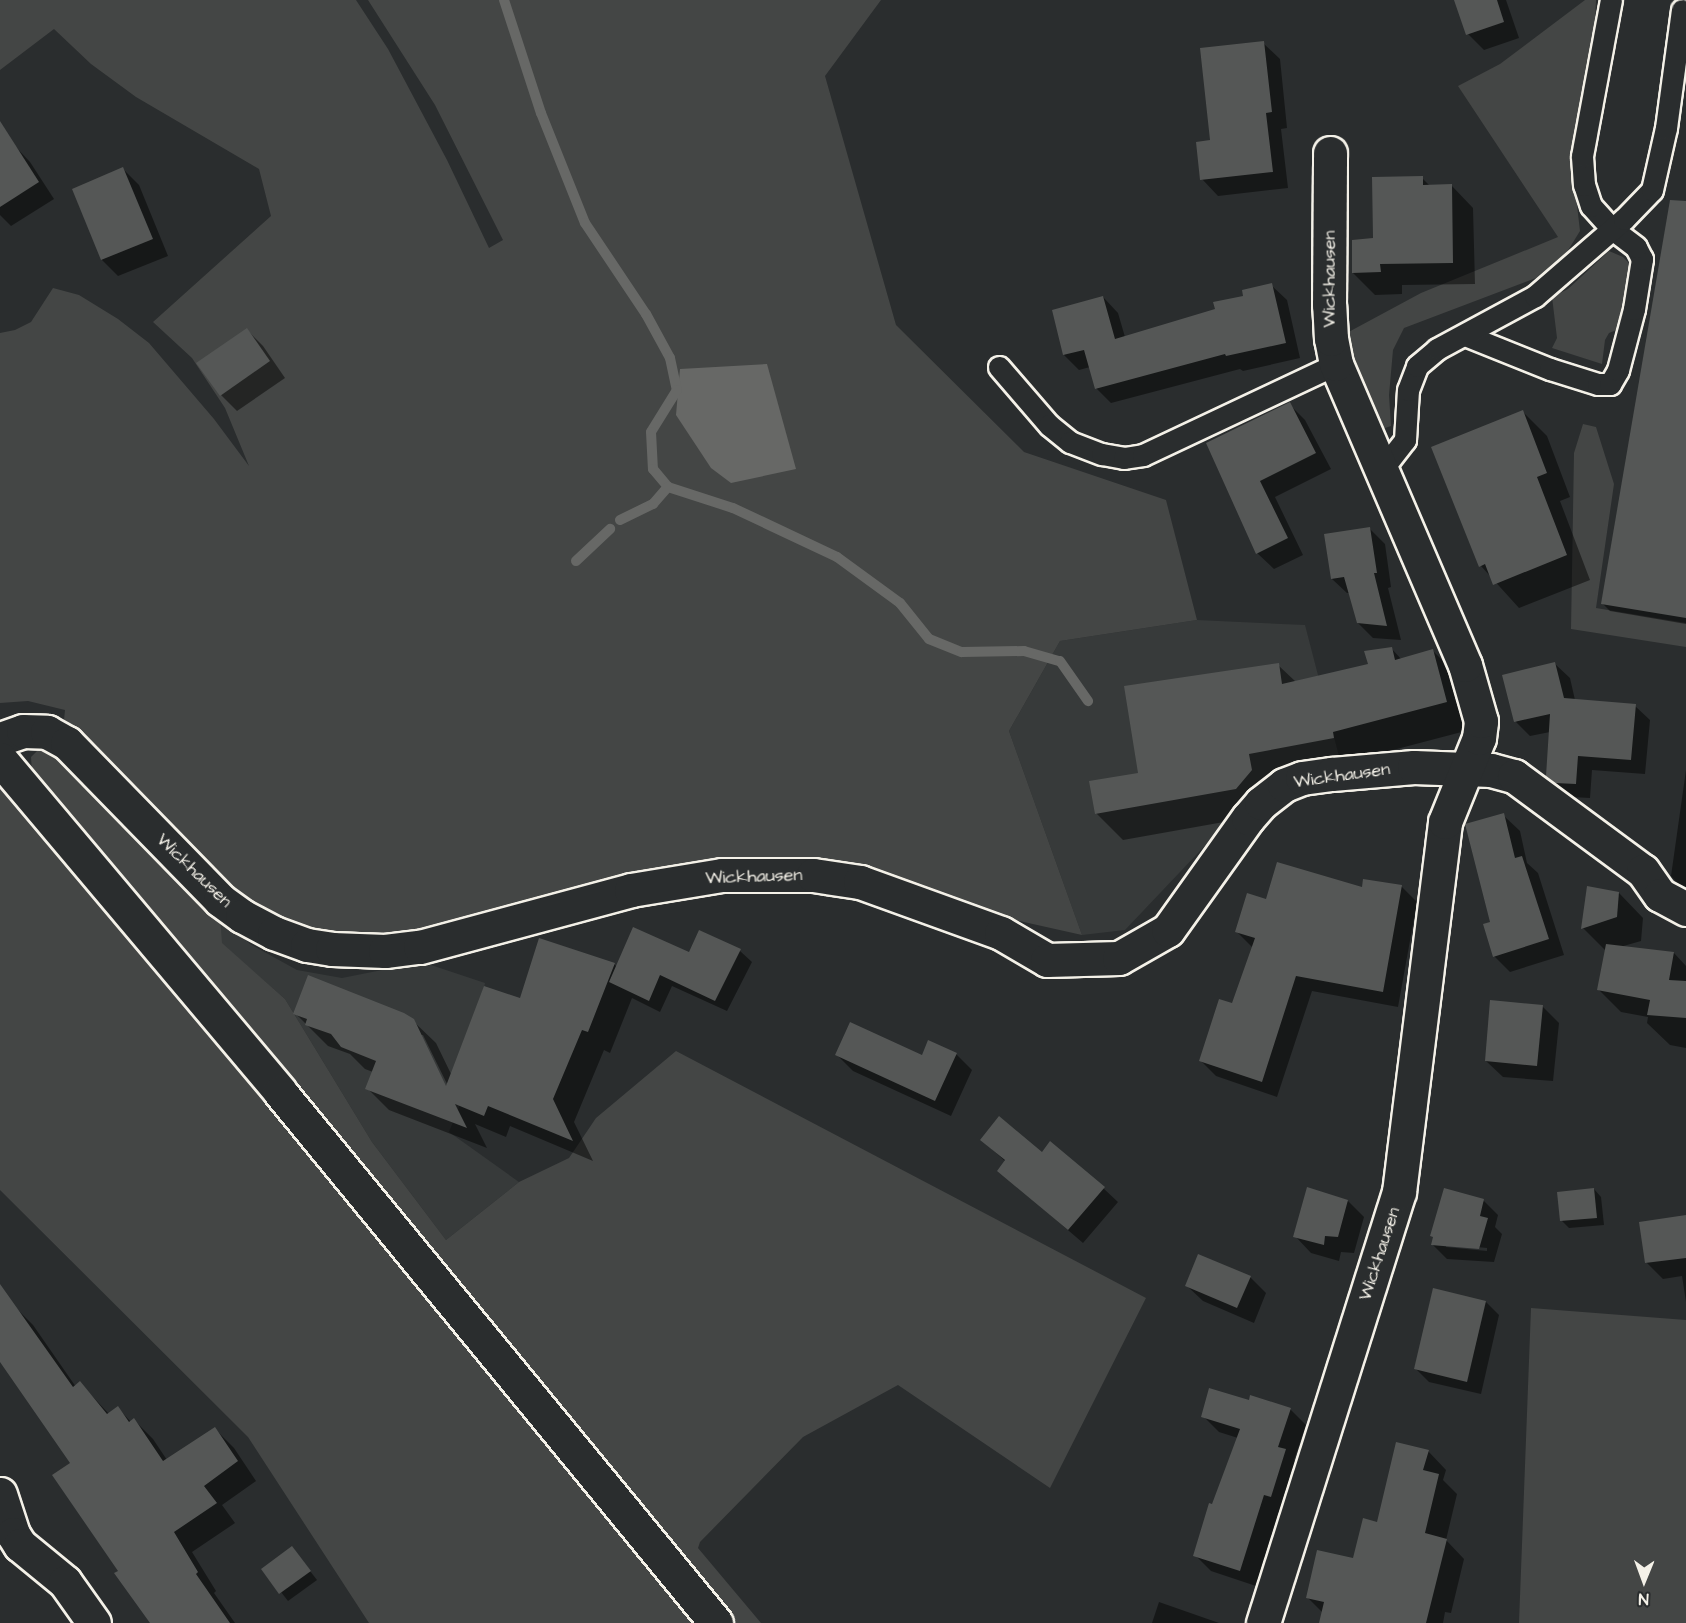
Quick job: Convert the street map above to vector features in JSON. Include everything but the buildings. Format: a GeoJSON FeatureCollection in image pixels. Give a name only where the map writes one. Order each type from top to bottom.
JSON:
{"type":"FeatureCollection","features":[{"type":"Feature","properties":{"kind":"street","name":"Wickhausen"},"geometry":{"type":"LineString","coordinates":[[1263,1623],[1399,1192],[1445,822],[1479,738],[1481,721],[1474,694],[1383,468],[1336,364],[1331,339],[1329,305],[1330,153]]}},
{"type":"Feature","properties":{"kind":"street","name":"Wickhausen"},"geometry":{"type":"LineString","coordinates":[[0,739],[23,731],[47,732],[67,743],[214,894],[242,916],[274,933],[307,945],[360,951],[420,947],[642,888],[722,875],[813,875],[860,882],[1001,933],[1047,960],[1119,958],[1168,930],[1248,818],[1284,785],[1302,778],[1365,770],[1414,767],[1491,770],[1514,776],[1643,871],[1660,895],[1686,909]]}},
{"type":"Feature","properties":{"kind":"street"},"geometry":{"type":"LineString","coordinates":[[0,759],[280,1092],[716,1623]]}},
{"type":"Feature","properties":{"kind":"street"},"geometry":{"type":"LineString","coordinates":[[0,1494],[13,1534],[20,1545],[65,1582],[94,1623]]}},
{"type":"Feature","properties":{"kind":"lane"},"geometry":{"type":"LineString","coordinates":[[1465,335],[1550,369],[1598,384],[1610,384],[1618,370],[1632,319],[1642,259],[1636,247],[1612,230],[1591,206],[1584,185],[1582,156],[1611,0]]}},
{"type":"Feature","properties":{"kind":"lane"},"geometry":{"type":"LineString","coordinates":[[1383,468],[1405,440],[1408,390],[1417,366],[1437,348],[1535,297],[1612,230],[1652,190],[1666,128],[1682,10]]}},
{"type":"Feature","properties":{"kind":"lane"},"geometry":{"type":"LineString","coordinates":[[999,367],[1049,425],[1070,442],[1102,454],[1124,458],[1143,455],[1336,364]]}},
{"type":"Feature","properties":{"kind":"shaded area"},"geometry":{"type":"Polygon","coordinates":[[[0,0],[356,0],[388,49],[447,160],[489,248],[503,240],[435,105],[368,0],[881,0],[825,76],[896,325],[1024,452],[1166,500],[1197,620],[1060,641],[1009,731],[1082,935],[953,906],[812,865],[627,876],[417,930],[360,935],[306,929],[247,903],[204,870],[64,720],[65,710],[28,701],[0,703],[0,333],[15,330],[31,322],[53,288],[79,295],[118,319],[149,343],[214,419],[249,466],[225,408],[192,358],[153,322],[271,216],[259,169],[136,97],[91,64],[54,29],[0,70],[0,0]]]}},
{"type":"Feature","properties":{"kind":"shaded area"},"geometry":{"type":"Polygon","coordinates":[[[1585,0],[1596,0],[1595,26],[1572,162],[1580,231],[1567,252],[1536,278],[1404,328],[1393,350],[1389,395],[1391,426],[1382,429],[1343,335],[1421,293],[1558,237],[1458,86],[1500,64],[1585,0]]]}},
{"type":"Feature","properties":{"kind":"shaded area"},"geometry":{"type":"Polygon","coordinates":[[[1609,251],[1623,257],[1629,263],[1619,329],[1609,333],[1605,340],[1602,364],[1552,348],[1557,338],[1552,297],[1568,289],[1609,251]]]}},
{"type":"Feature","properties":{"kind":"shaded area"},"geometry":{"type":"Polygon","coordinates":[[[767,364],[796,469],[731,483],[711,468],[676,415],[680,369],[767,364]]]}},
{"type":"Feature","properties":{"kind":"shaded area"},"geometry":{"type":"Polygon","coordinates":[[[1583,424],[1596,427],[1614,484],[1596,608],[1686,623],[1686,647],[1571,629],[1574,453],[1583,424]]]}},
{"type":"Feature","properties":{"kind":"shaded area"},"geometry":{"type":"Polygon","coordinates":[[[1197,620],[1305,625],[1340,760],[1272,775],[1125,930],[1082,935],[1009,731],[1060,641],[1197,620]]]}},
{"type":"Feature","properties":{"kind":"shaded area"},"geometry":{"type":"Polygon","coordinates":[[[50,750],[66,758],[220,915],[222,943],[285,999],[372,1142],[446,1240],[519,1182],[569,1158],[596,1118],[676,1051],[1146,1298],[1050,1488],[898,1385],[803,1437],[700,1542],[698,1548],[761,1623],[735,1623],[203,972],[32,772],[31,757],[37,751],[50,750]]]}},
{"type":"Feature","properties":{"kind":"shaded area"},"geometry":{"type":"Polygon","coordinates":[[[0,782],[697,1623],[369,1623],[248,1437],[0,1190],[0,782]]]}},
{"type":"Feature","properties":{"kind":"shaded area"},"geometry":{"type":"Polygon","coordinates":[[[220,915],[250,944],[297,970],[342,978],[387,969],[431,965],[485,983],[464,1095],[449,1132],[519,1182],[446,1240],[372,1142],[285,999],[221,943],[220,915]]]}},
{"type":"Feature","properties":{"kind":"shaded area"},"geometry":{"type":"Polygon","coordinates":[[[1531,1308],[1686,1320],[1686,1623],[1519,1623],[1531,1308]]]}},
{"type":"Feature","properties":{"kind":"waterway"},"geometry":{"type":"LineString","coordinates":[[504,0],[541,113],[585,223],[646,314],[670,358],[677,390],[651,432],[653,469],[668,487],[733,508],[837,557],[900,603],[929,639],[962,652],[1024,651],[1060,661],[1088,701]]}},
{"type":"Feature","properties":{"kind":"waterway"},"geometry":{"type":"LineString","coordinates":[[620,520],[653,504],[668,487]]}},
{"type":"Feature","properties":{"kind":"waterway"},"geometry":{"type":"LineString","coordinates":[[576,561],[610,529]]}}]}
